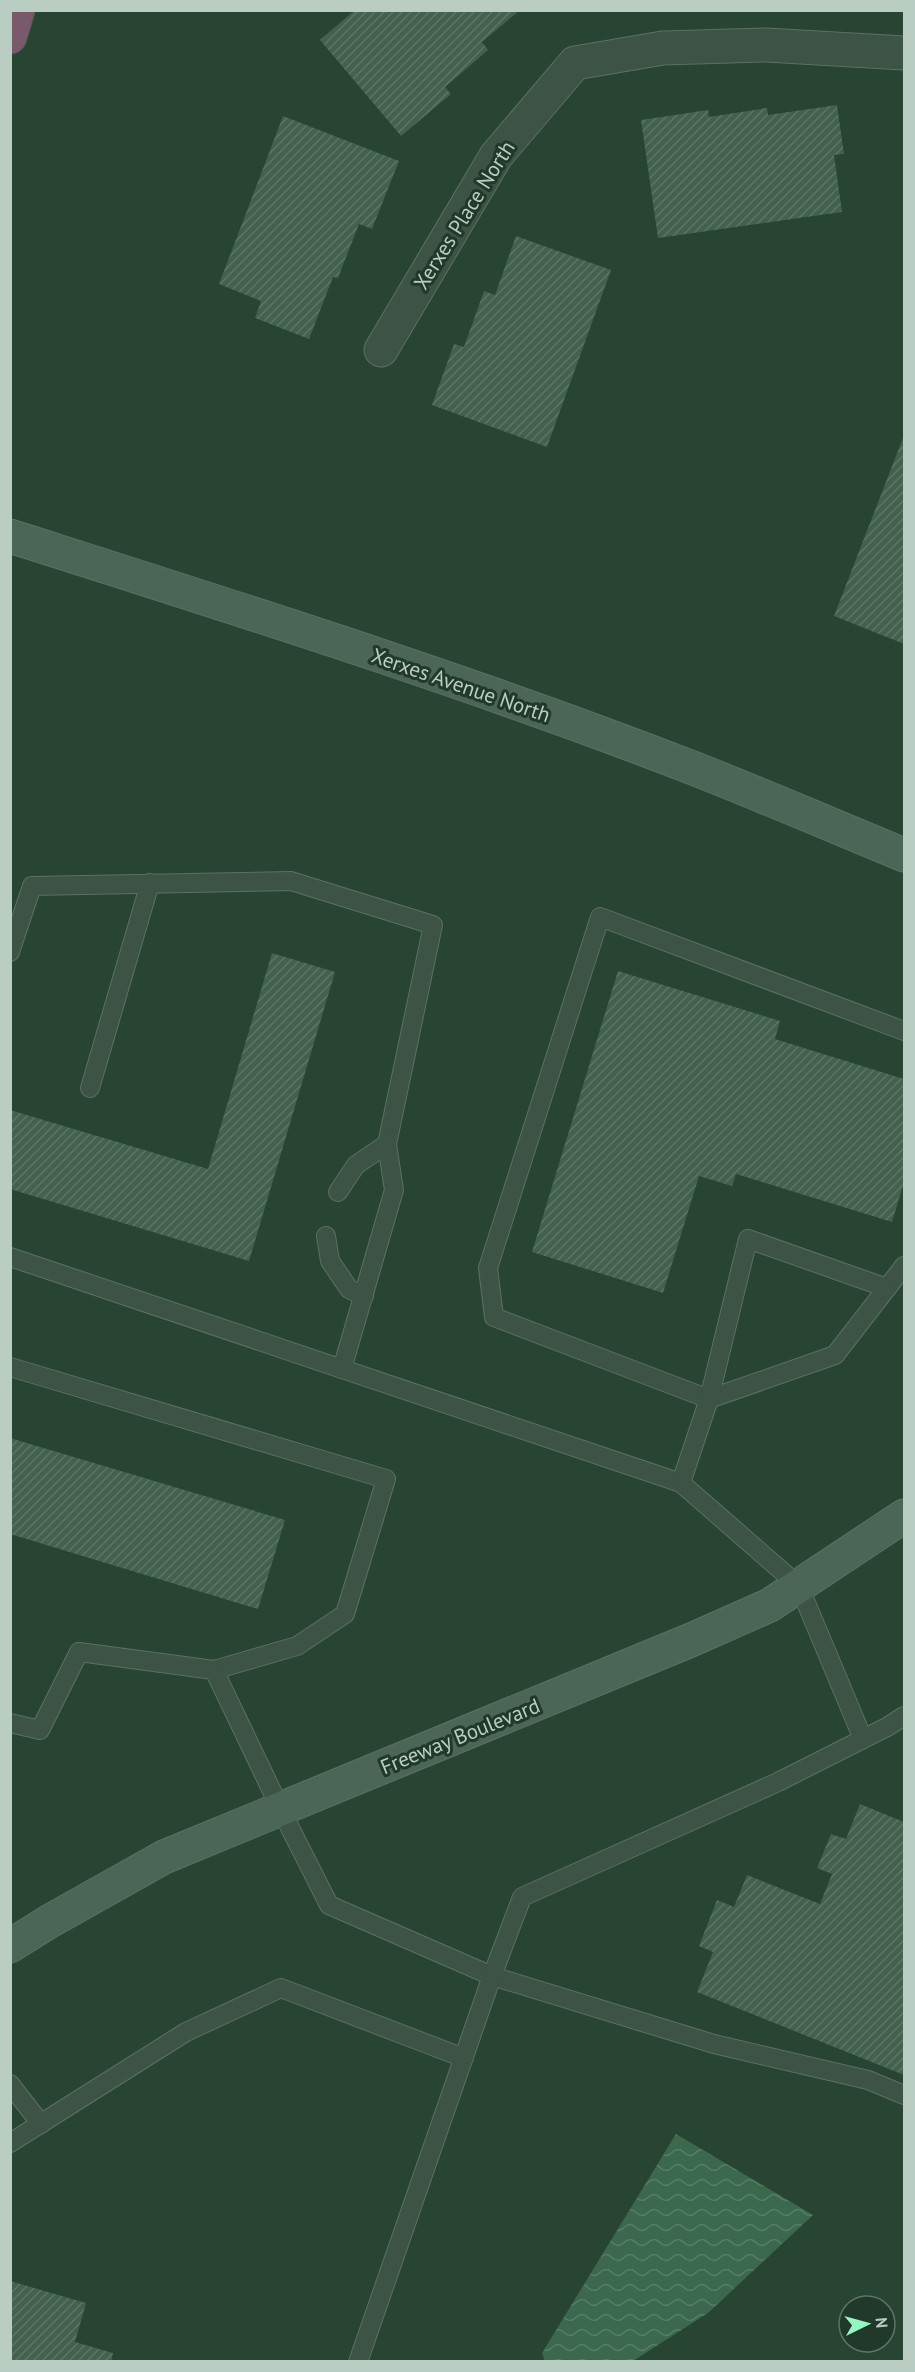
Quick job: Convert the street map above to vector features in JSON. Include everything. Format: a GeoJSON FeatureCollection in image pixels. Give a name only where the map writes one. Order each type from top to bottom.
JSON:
{"type":"FeatureCollection","features":[{"type":"Feature","properties":{"kind":"highway"},"geometry":{"type":"LineString","coordinates":[[10,38],[18,10]]}},
{"type":"Feature","properties":{"kind":"street","name":"Xerxes Place North"},"geometry":{"type":"LineString","coordinates":[[381,350],[496,156],[575,63],[663,48],[766,45],[904,53]]}},
{"type":"Feature","properties":{"kind":"street","name":"Xerxes Avenue North"},"geometry":{"type":"LineString","coordinates":[[20,539],[255,614],[487,693],[693,768],[904,855]]}},
{"type":"Feature","properties":{"kind":"street","name":"Freeway Boulevard"},"geometry":{"type":"LineString","coordinates":[[10,1946],[164,1857],[691,1640],[770,1605],[904,1516]]}},
{"type":"Feature","properties":{"kind":"lane"},"geometry":{"type":"LineString","coordinates":[[10,952],[32,886],[291,881],[432,924],[387,1144],[394,1190],[342,1369]]}},
{"type":"Feature","properties":{"kind":"lane"},"geometry":{"type":"LineString","coordinates":[[90,1088],[150,884]]}},
{"type":"Feature","properties":{"kind":"lane"},"geometry":{"type":"LineString","coordinates":[[904,1031],[600,917],[488,1269],[494,1317],[709,1399],[836,1355],[904,1266]]}},
{"type":"Feature","properties":{"kind":"lane"},"geometry":{"type":"LineString","coordinates":[[338,1192],[356,1165],[387,1144]]}},
{"type":"Feature","properties":{"kind":"lane"},"geometry":{"type":"LineString","coordinates":[[326,1236],[330,1261],[349,1289],[364,1296]]}},
{"type":"Feature","properties":{"kind":"lane"},"geometry":{"type":"LineString","coordinates":[[681,1483],[709,1399],[748,1239],[888,1288]]}},
{"type":"Feature","properties":{"kind":"lane"},"geometry":{"type":"LineString","coordinates":[[10,1257],[681,1483],[799,1586],[862,1739]]}},
{"type":"Feature","properties":{"kind":"lane"},"geometry":{"type":"LineString","coordinates":[[10,1367],[386,1479],[345,1614],[297,1646],[214,1670],[79,1652],[40,1730],[10,1723]]}},
{"type":"Feature","properties":{"kind":"lane"},"geometry":{"type":"LineString","coordinates":[[214,1670],[329,1905],[492,1976],[714,2044],[868,2080],[904,2095]]}},
{"type":"Feature","properties":{"kind":"lane"},"geometry":{"type":"LineString","coordinates":[[358,2361],[492,1976],[522,1898],[778,1782],[904,1716]]}},
{"type":"Feature","properties":{"kind":"lane"},"geometry":{"type":"LineString","coordinates":[[10,2143],[186,2032],[281,1988],[464,2058]]}},
{"type":"Feature","properties":{"kind":"lane"},"geometry":{"type":"LineString","coordinates":[[10,2084],[40,2124]]}},
{"type":"Feature","properties":{"kind":"water"},"geometry":{"type":"Polygon","coordinates":[[[676,2134],[813,2215],[708,2313],[633,2361],[545,2361],[542,2353],[676,2134]]]}},
{"type":"Feature","properties":{"kind":"building"},"geometry":{"type":"Polygon","coordinates":[[[355,10],[520,10],[482,42],[488,50],[445,87],[451,94],[401,136],[320,40],[355,10]]]}},
{"type":"Feature","properties":{"kind":"building"},"geometry":{"type":"Polygon","coordinates":[[[837,105],[844,154],[834,155],[842,212],[658,238],[641,120],[708,110],[709,117],[767,108],[768,115],[837,105]]]}},
{"type":"Feature","properties":{"kind":"building"},"geometry":{"type":"Polygon","coordinates":[[[283,116],[399,161],[372,229],[359,224],[338,278],[333,277],[309,339],[255,318],[261,301],[219,284],[283,116]]]}},
{"type":"Feature","properties":{"kind":"building"},"geometry":{"type":"Polygon","coordinates":[[[516,236],[611,270],[547,447],[432,405],[454,344],[464,347],[484,291],[495,295],[516,236]]]}},
{"type":"Feature","properties":{"kind":"building"},"geometry":{"type":"Polygon","coordinates":[[[904,439],[904,644],[834,616],[904,439]]]}},
{"type":"Feature","properties":{"kind":"building"},"geometry":{"type":"Polygon","coordinates":[[[272,953],[335,972],[249,1261],[10,1189],[10,1110],[208,1169],[272,953]]]}},
{"type":"Feature","properties":{"kind":"building"},"geometry":{"type":"Polygon","coordinates":[[[618,971],[780,1021],[775,1039],[904,1079],[904,1182],[892,1222],[736,1174],[732,1186],[699,1176],[663,1293],[532,1252],[618,971]]]}},
{"type":"Feature","properties":{"kind":"building"},"geometry":{"type":"Polygon","coordinates":[[[10,1438],[285,1520],[258,1609],[10,1534],[10,1438]]]}},
{"type":"Feature","properties":{"kind":"building"},"geometry":{"type":"Polygon","coordinates":[[[860,1804],[904,1822],[904,2075],[697,1992],[713,1952],[699,1946],[717,1900],[734,1907],[747,1875],[820,1904],[832,1874],[817,1868],[831,1834],[846,1839],[860,1804]]]}},
{"type":"Feature","properties":{"kind":"building"},"geometry":{"type":"Polygon","coordinates":[[[10,2281],[86,2303],[75,2342],[113,2353],[111,2362],[10,2362],[10,2281]]]}}]}
